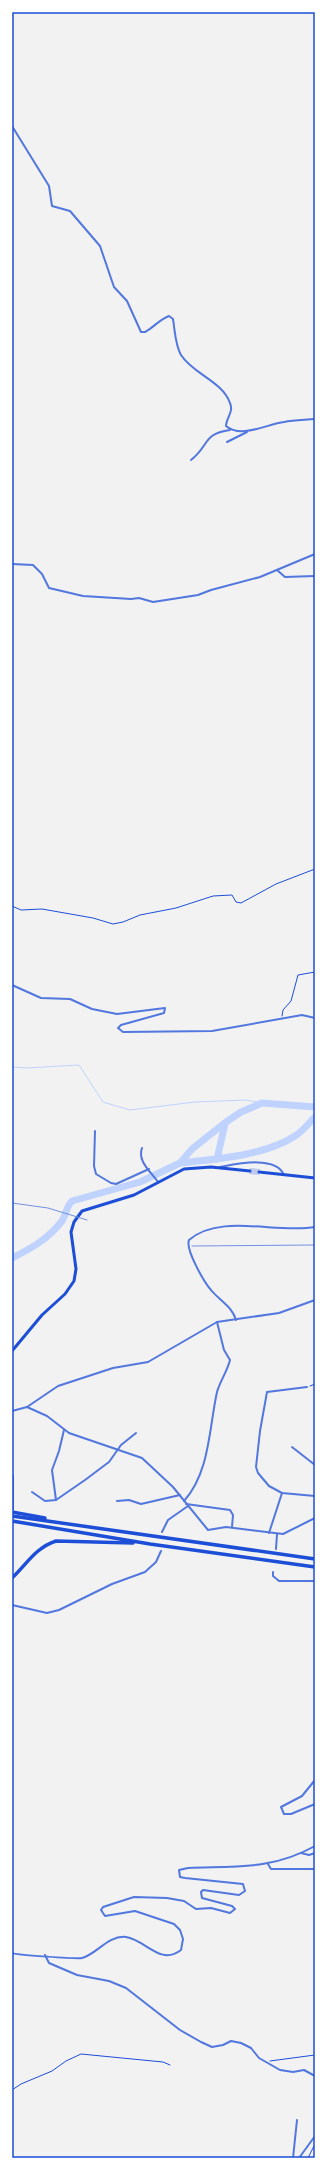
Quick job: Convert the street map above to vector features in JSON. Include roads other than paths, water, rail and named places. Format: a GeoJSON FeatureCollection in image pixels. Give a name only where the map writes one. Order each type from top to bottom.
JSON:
{"type":"FeatureCollection","features":[{"type":"Feature","properties":{"kind":"highway"},"geometry":{"type":"LineString","coordinates":[[12,1476],[12,1509]]}},
{"type":"Feature","properties":{"kind":"highway"},"geometry":{"type":"LineString","coordinates":[[12,1512],[36,1515],[58,1521]]}},
{"type":"Feature","properties":{"kind":"highway"},"geometry":{"type":"LineString","coordinates":[[12,1516],[58,1521],[230,1548],[315,1559]]}},
{"type":"Feature","properties":{"kind":"highway"},"geometry":{"type":"LineString","coordinates":[[12,1521],[150,1544],[315,1567]]}},
{"type":"Feature","properties":{"kind":"highway"},"geometry":{"type":"LineString","coordinates":[[12,1578],[32,1554],[46,1544],[56,1541],[150,1544]]}},
{"type":"Feature","properties":{"kind":"main road"},"geometry":{"type":"LineString","coordinates":[[12,1351],[42,1315],[67,1292],[74,1281],[76,1269],[71,1232],[74,1222],[80,1213],[90,1207],[119,1201],[184,1169],[219,1167],[250,1171]]}},
{"type":"Feature","properties":{"kind":"main road"},"geometry":{"type":"LineString","coordinates":[[259,1172],[315,1178]]}},
{"type":"Feature","properties":{"kind":"street"},"geometry":{"type":"LineString","coordinates":[[12,126],[49,186],[50,204],[52,206],[70,211],[100,246],[114,287],[127,301],[141,332],[150,330],[165,317],[169,316],[173,319],[177,344],[182,356],[214,384],[230,401],[232,409],[226,421],[226,426],[230,430]]}},
{"type":"Feature","properties":{"kind":"street"},"geometry":{"type":"LineString","coordinates":[[227,442],[249,431],[283,422],[315,418]]}},
{"type":"Feature","properties":{"kind":"street"},"geometry":{"type":"LineString","coordinates":[[191,460],[201,452],[205,441],[211,435],[230,430],[249,431]]}},
{"type":"Feature","properties":{"kind":"street"},"geometry":{"type":"LineString","coordinates":[[12,564],[33,565],[42,574],[49,588],[83,596],[131,599],[139,598],[153,602],[198,595],[277,570],[315,554]]}},
{"type":"Feature","properties":{"kind":"street"},"geometry":{"type":"LineString","coordinates":[[277,570],[285,577],[315,576]]}},
{"type":"Feature","properties":{"kind":"street"},"geometry":{"type":"LineString","coordinates":[[12,985],[41,998],[70,999],[92,1009],[117,1014],[165,1008],[164,1013],[121,1025],[118,1028],[123,1032],[212,1030],[302,1015],[315,1018]]}},
{"type":"Feature","properties":{"kind":"street"},"geometry":{"type":"LineString","coordinates":[[95,1131],[94,1166],[96,1174],[111,1183],[116,1184],[149,1169]]}},
{"type":"Feature","properties":{"kind":"street"},"geometry":{"type":"LineString","coordinates":[[142,1148],[140,1154],[142,1160],[158,1182]]}},
{"type":"Feature","properties":{"kind":"street"},"geometry":{"type":"LineString","coordinates":[[219,1167],[256,1162],[278,1168],[284,1175]]}},
{"type":"Feature","properties":{"kind":"street"},"geometry":{"type":"LineString","coordinates":[[236,1320],[234,1312],[210,1289],[204,1280],[189,1250],[189,1240],[198,1233],[243,1225],[288,1230],[315,1227]]}},
{"type":"Feature","properties":{"kind":"street"},"geometry":{"type":"LineString","coordinates":[[12,1411],[27,1407],[58,1386],[113,1368],[148,1362],[217,1322],[279,1313],[315,1300]]}},
{"type":"Feature","properties":{"kind":"street"},"geometry":{"type":"LineString","coordinates":[[162,1532],[168,1520],[186,1504],[203,1467],[218,1391],[228,1371],[230,1360],[224,1350],[217,1322]]}},
{"type":"Feature","properties":{"kind":"street"},"geometry":{"type":"LineString","coordinates":[[307,1387],[267,1392],[256,1467],[263,1481],[282,1493],[315,1496]]}},
{"type":"Feature","properties":{"kind":"street"},"geometry":{"type":"LineString","coordinates":[[27,1407],[46,1416],[64,1430],[142,1458],[180,1495],[206,1529],[232,1527],[277,1534],[289,1532],[315,1518]]}},
{"type":"Feature","properties":{"kind":"street"},"geometry":{"type":"LineString","coordinates":[[56,1500],[52,1470],[59,1451],[64,1430]]}},
{"type":"Feature","properties":{"kind":"street"},"geometry":{"type":"LineString","coordinates":[[32,1492],[45,1501],[56,1500],[109,1462],[117,1450],[136,1432]]}},
{"type":"Feature","properties":{"kind":"street"},"geometry":{"type":"LineString","coordinates":[[292,1447],[315,1465]]}},
{"type":"Feature","properties":{"kind":"street"},"geometry":{"type":"LineString","coordinates":[[269,1532],[282,1493]]}},
{"type":"Feature","properties":{"kind":"street"},"geometry":{"type":"LineString","coordinates":[[117,1501],[129,1500],[141,1504],[180,1495]]}},
{"type":"Feature","properties":{"kind":"street"},"geometry":{"type":"LineString","coordinates":[[186,1504],[230,1510],[233,1515],[232,1527]]}},
{"type":"Feature","properties":{"kind":"street"},"geometry":{"type":"LineString","coordinates":[[276,1549],[277,1534]]}},
{"type":"Feature","properties":{"kind":"street"},"geometry":{"type":"LineString","coordinates":[[12,1605],[47,1612],[58,1610],[112,1584],[146,1571],[156,1562],[161,1552]]}},
{"type":"Feature","properties":{"kind":"street"},"geometry":{"type":"LineString","coordinates":[[273,1572],[273,1576],[279,1581],[315,1581]]}},
{"type":"Feature","properties":{"kind":"street"},"geometry":{"type":"LineString","coordinates":[[315,1780],[302,1796],[285,1804],[281,1807],[281,1811],[284,1814],[291,1814],[315,1804]]}},
{"type":"Feature","properties":{"kind":"street"},"geometry":{"type":"LineString","coordinates":[[12,1953],[82,1958],[113,1939],[128,1937],[158,1954],[167,1956],[175,1955],[181,1950],[183,1939],[180,1930],[174,1924],[135,1911],[105,1916],[101,1910],[103,1907],[134,1897],[167,1898],[184,1901],[196,1909],[211,1908],[230,1914],[235,1910],[232,1906],[202,1898],[200,1892],[203,1890],[240,1895],[245,1891],[243,1884],[180,1877],[179,1870],[188,1868],[268,1864],[302,1854],[315,1846]]}},
{"type":"Feature","properties":{"kind":"street"},"geometry":{"type":"LineString","coordinates":[[302,1854],[309,1855],[315,1853]]}},
{"type":"Feature","properties":{"kind":"street"},"geometry":{"type":"LineString","coordinates":[[268,1864],[271,1869],[274,1870],[287,1868],[315,1869]]}},
{"type":"Feature","properties":{"kind":"street"},"geometry":{"type":"LineString","coordinates":[[45,1955],[49,1963],[77,1975],[110,1981],[126,1988],[180,2030],[212,2047],[223,2045],[231,2041],[241,2043],[251,2048],[265,2061],[280,2070],[294,2072],[304,2070],[315,2076]]}},
{"type":"Feature","properties":{"kind":"street"},"geometry":{"type":"LineString","coordinates":[[292,2158],[297,2120]]}},
{"type":"Feature","properties":{"kind":"street"},"geometry":{"type":"LineString","coordinates":[[299,2158],[315,2136]]}},
{"type":"Feature","properties":{"kind":"waterway"},"geometry":{"type":"LineString","coordinates":[[12,1067],[27,1068],[79,1065],[103,1102],[130,1110],[195,1102],[246,1100],[262,1103]]}},
{"type":"Feature","properties":{"kind":"waterway"},"geometry":{"type":"LineString","coordinates":[[12,1258],[33,1247],[51,1233],[62,1221],[68,1206],[72,1201],[140,1182],[180,1163],[192,1149],[241,1112],[262,1103],[315,1107]]}},
{"type":"Feature","properties":{"kind":"waterway"},"geometry":{"type":"LineString","coordinates":[[180,1163],[239,1156],[269,1148],[283,1143],[298,1134],[315,1117]]}},
{"type":"Feature","properties":{"kind":"waterway"},"geometry":{"type":"LineString","coordinates":[[217,1159],[225,1124]]}},
{"type":"Feature","properties":{"kind":"railway"},"geometry":{"type":"LineString","coordinates":[[12,1203],[48,1208],[87,1220]]}},
{"type":"Feature","properties":{"kind":"railway"},"geometry":{"type":"LineString","coordinates":[[192,1246],[315,1245]]}}]}
